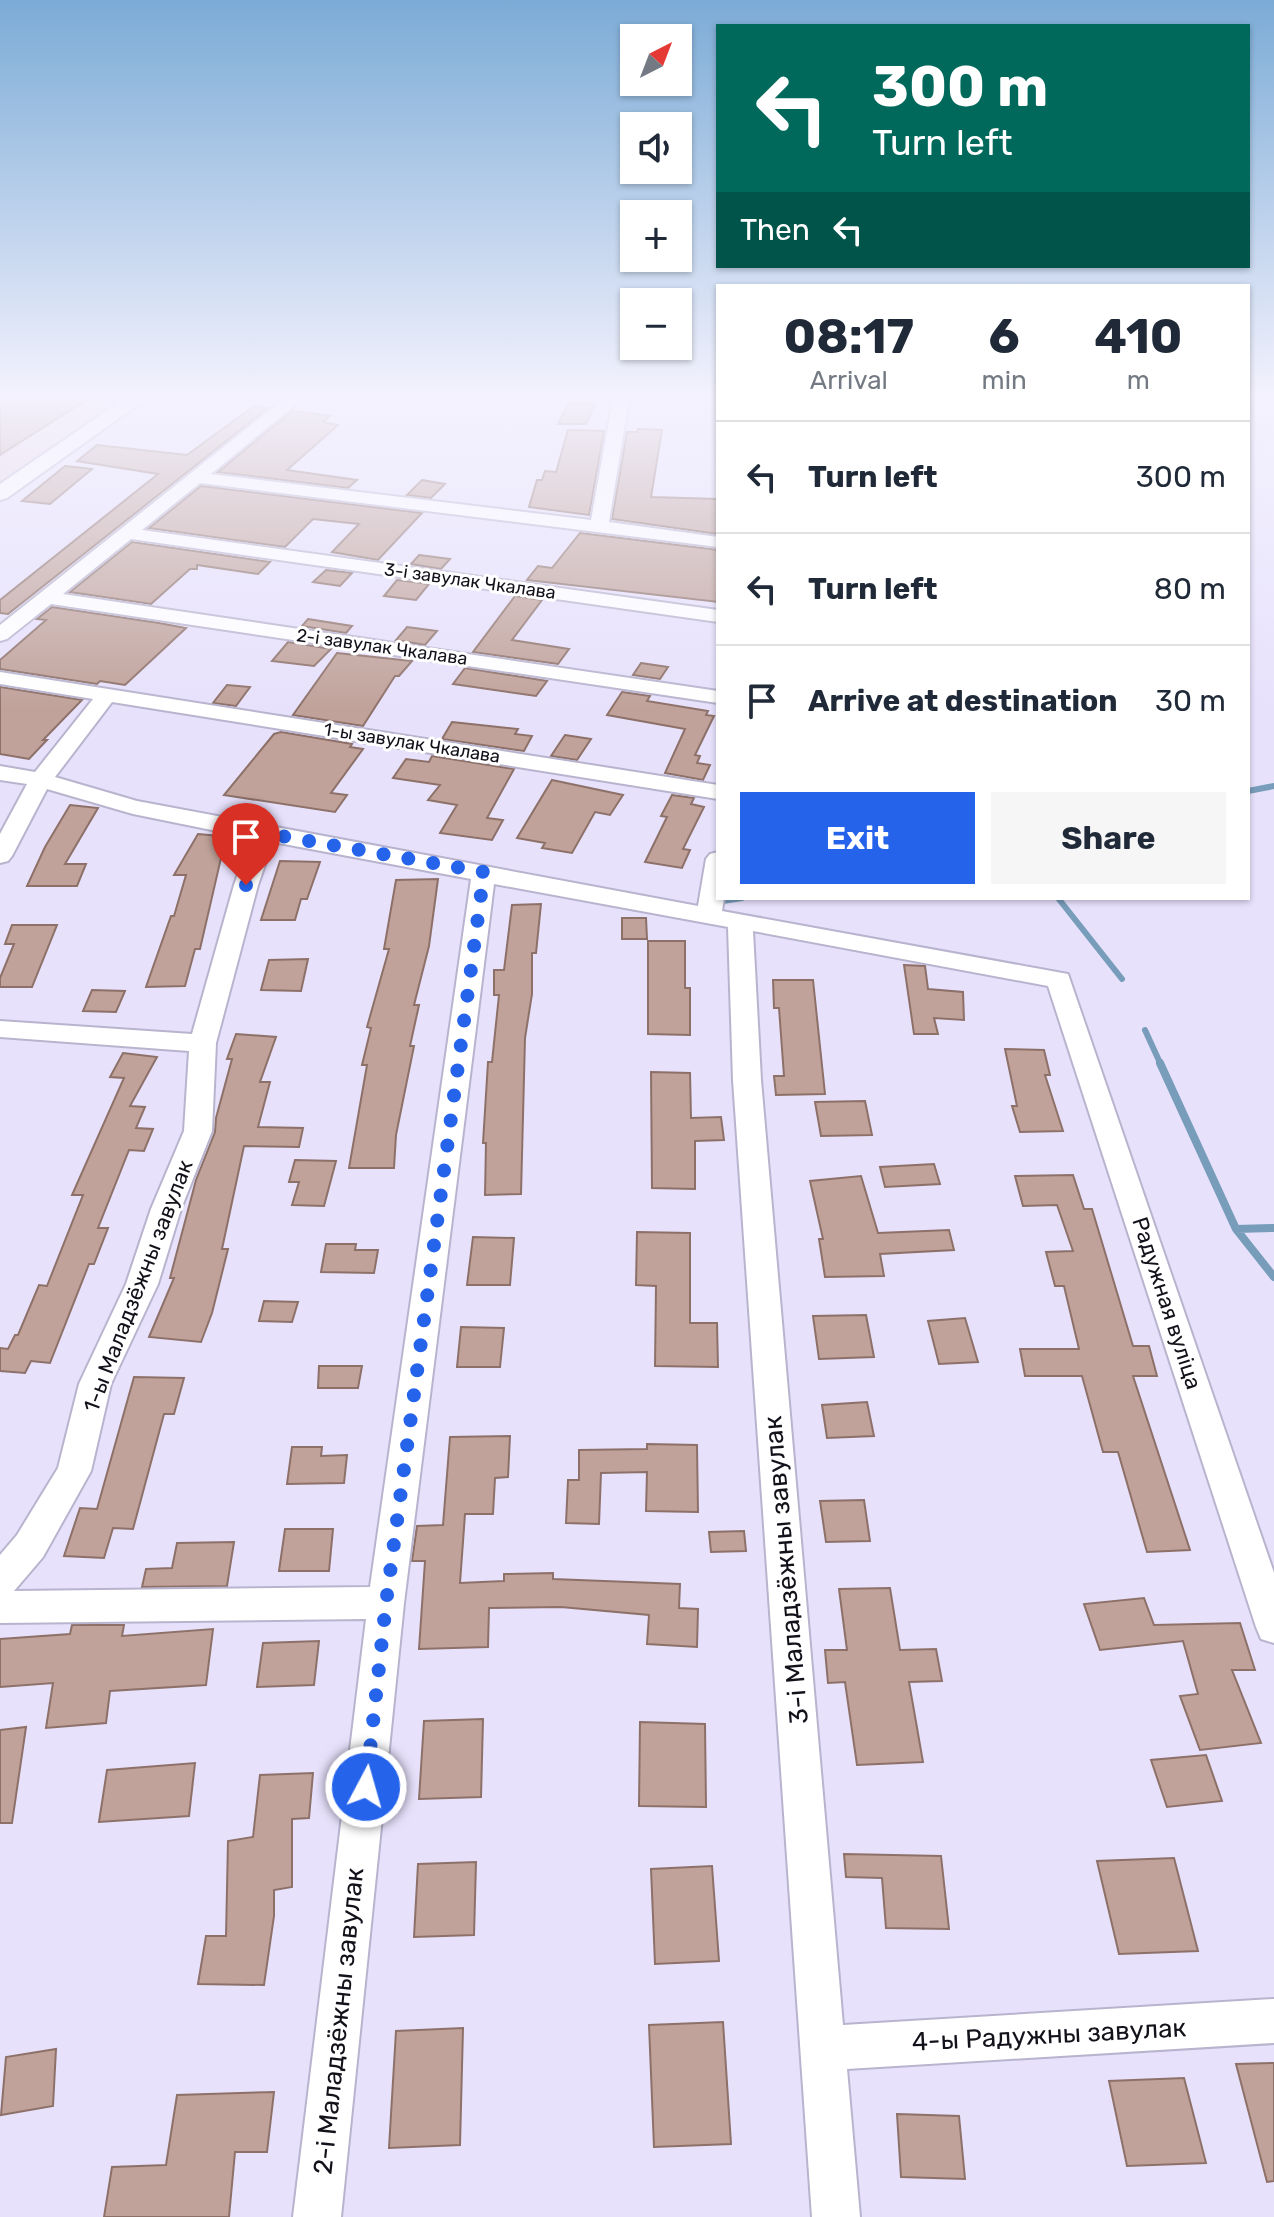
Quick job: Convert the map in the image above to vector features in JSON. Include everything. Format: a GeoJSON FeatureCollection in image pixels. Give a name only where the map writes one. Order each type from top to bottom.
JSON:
{"type":"FeatureCollection","features":[{"type":"Feature","properties":{"kind":"street"},"geometry":{"type":"LineString","coordinates":[[0,635],[165,502]]}},
{"type":"Feature","properties":{"kind":"street"},"geometry":{"type":"LineString","coordinates":[[405,502],[716,542]]}},
{"type":"Feature","properties":{"kind":"street"},"geometry":{"type":"LineString","coordinates":[[599,526],[603,502]]}},
{"type":"Feature","properties":{"kind":"street","name":"3-і завулак Чкалава"},"geometry":{"type":"LineString","coordinates":[[127,533],[716,616]]}},
{"type":"Feature","properties":{"kind":"street","name":"2-і завулак Чкалава"},"geometry":{"type":"LineString","coordinates":[[45,597],[716,697]]}},
{"type":"Feature","properties":{"kind":"street","name":"1-ы завулак Чкалава"},"geometry":{"type":"LineString","coordinates":[[0,678],[716,792]]}},
{"type":"Feature","properties":{"kind":"street"},"geometry":{"type":"LineString","coordinates":[[0,856],[41,780],[107,695]]}},
{"type":"Feature","properties":{"kind":"street"},"geometry":{"type":"LineString","coordinates":[[0,773],[41,780],[133,807],[724,919]]}},
{"type":"Feature","properties":{"kind":"street","name":"1-ы Маладзёжны завулак"},"geometry":{"type":"LineString","coordinates":[[0,1581],[30,1546],[74,1471],[95,1384],[142,1284],[166,1209],[198,1131],[203,1043],[246,885],[264,833]]}},
{"type":"Feature","properties":{"kind":"street","name":"2-і Маладзёжны завулак"},"geometry":{"type":"LineString","coordinates":[[317,2217],[386,1603],[484,872]]}},
{"type":"Feature","properties":{"kind":"street","name":"3-і Маладзёжны завулак"},"geometry":{"type":"LineString","coordinates":[[722,900],[747,1080],[836,2217]]}},
{"type":"Feature","properties":{"kind":"street","name":"Радужная вуліца"},"geometry":{"type":"LineString","coordinates":[[724,919],[1059,980],[1274,1627]]}},
{"type":"Feature","properties":{"kind":"street"},"geometry":{"type":"LineString","coordinates":[[0,1029],[203,1043]]}},
{"type":"Feature","properties":{"kind":"street"},"geometry":{"type":"LineString","coordinates":[[0,1607],[386,1603]]}},
{"type":"Feature","properties":{"kind":"street","name":"4-ы Радужны завулак"},"geometry":{"type":"LineString","coordinates":[[824,2048],[1274,2021]]}},
{"type":"Feature","properties":{"kind":"building"},"geometry":{"type":"Polygon","coordinates":[[[122,502],[149,502],[8,614],[0,613],[0,600],[122,502]]]}},
{"type":"Feature","properties":{"kind":"building"},"geometry":{"type":"Polygon","coordinates":[[[181,502],[336,502],[422,513],[378,560],[332,552],[359,524],[313,519],[285,547],[149,528],[181,502]]]}},
{"type":"Feature","properties":{"kind":"building"},"geometry":{"type":"Polygon","coordinates":[[[530,502],[591,502],[589,515],[529,507],[530,502]]]}},
{"type":"Feature","properties":{"kind":"building"},"geometry":{"type":"Polygon","coordinates":[[[615,502],[716,502],[716,534],[612,519],[615,502]]]}},
{"type":"Feature","properties":{"kind":"building"},"geometry":{"type":"Polygon","coordinates":[[[580,533],[716,550],[716,602],[527,580],[538,566],[552,568],[580,533]]]}},
{"type":"Feature","properties":{"kind":"building"},"geometry":{"type":"Polygon","coordinates":[[[132,542],[270,562],[258,574],[197,565],[197,569],[190,569],[151,604],[70,592],[132,542]]]}},
{"type":"Feature","properties":{"kind":"building"},"geometry":{"type":"Polygon","coordinates":[[[419,555],[450,559],[441,569],[411,564],[419,555]]]}},
{"type":"Feature","properties":{"kind":"building"},"geometry":{"type":"Polygon","coordinates":[[[326,570],[352,573],[340,586],[313,582],[326,570]]]}},
{"type":"Feature","properties":{"kind":"building"},"geometry":{"type":"Polygon","coordinates":[[[397,580],[429,584],[416,600],[384,596],[397,580]]]}},
{"type":"Feature","properties":{"kind":"building"},"geometry":{"type":"Polygon","coordinates":[[[515,596],[542,600],[512,640],[569,649],[558,664],[473,652],[515,596]]]}},
{"type":"Feature","properties":{"kind":"building"},"geometry":{"type":"Polygon","coordinates":[[[52,607],[186,628],[125,685],[100,681],[97,684],[0,669],[0,660],[46,620],[37,619],[52,607]]]}},
{"type":"Feature","properties":{"kind":"building"},"geometry":{"type":"Polygon","coordinates":[[[308,619],[352,626],[346,633],[302,626],[308,619]]]}},
{"type":"Feature","properties":{"kind":"building"},"geometry":{"type":"Polygon","coordinates":[[[407,627],[437,631],[425,645],[396,640],[407,627]]]}},
{"type":"Feature","properties":{"kind":"building"},"geometry":{"type":"Polygon","coordinates":[[[288,642],[331,649],[314,666],[272,661],[288,642]]]}},
{"type":"Feature","properties":{"kind":"building"},"geometry":{"type":"Polygon","coordinates":[[[337,653],[412,661],[399,676],[395,676],[363,726],[293,715],[337,653]]]}},
{"type":"Feature","properties":{"kind":"building"},"geometry":{"type":"Polygon","coordinates":[[[641,663],[668,667],[660,679],[633,675],[641,663]]]}},
{"type":"Feature","properties":{"kind":"building"},"geometry":{"type":"Polygon","coordinates":[[[465,668],[547,681],[536,696],[453,684],[465,668]]]}},
{"type":"Feature","properties":{"kind":"building"},"geometry":{"type":"Polygon","coordinates":[[[227,685],[250,687],[236,706],[213,703],[227,685]]]}},
{"type":"Feature","properties":{"kind":"building"},"geometry":{"type":"Polygon","coordinates":[[[0,687],[82,700],[29,759],[0,754],[0,687]]]}},
{"type":"Feature","properties":{"kind":"building"},"geometry":{"type":"Polygon","coordinates":[[[622,692],[650,696],[647,701],[708,711],[706,715],[714,716],[695,755],[700,756],[697,763],[710,765],[703,780],[665,773],[685,729],[607,715],[622,692]]]}},
{"type":"Feature","properties":{"kind":"building"},"geometry":{"type":"Polygon","coordinates":[[[452,722],[518,729],[515,734],[532,736],[524,751],[442,739],[452,722]]]}},
{"type":"Feature","properties":{"kind":"building"},"geometry":{"type":"Polygon","coordinates":[[[281,732],[352,744],[350,747],[363,749],[331,793],[347,795],[335,812],[224,795],[274,734],[281,732]]]}},
{"type":"Feature","properties":{"kind":"building"},"geometry":{"type":"Polygon","coordinates":[[[565,735],[591,739],[577,760],[551,756],[565,735]]]}},
{"type":"Feature","properties":{"kind":"building"},"geometry":{"type":"Polygon","coordinates":[[[432,756],[514,769],[487,818],[503,820],[492,840],[440,833],[457,805],[428,800],[440,785],[393,778],[406,759],[429,762],[432,756]]]}},
{"type":"Feature","properties":{"kind":"building"},"geometry":{"type":"Polygon","coordinates":[[[552,780],[623,795],[610,815],[595,812],[572,853],[542,848],[545,843],[517,838],[552,780]]]}},
{"type":"Feature","properties":{"kind":"building"},"geometry":{"type":"Polygon","coordinates":[[[672,795],[694,798],[691,804],[704,807],[683,849],[690,850],[682,868],[645,862],[667,817],[661,816],[672,795]]]}},
{"type":"Feature","properties":{"kind":"building"},"geometry":{"type":"Polygon","coordinates":[[[70,805],[98,808],[65,864],[86,864],[77,886],[27,886],[45,847],[70,805]]]}},
{"type":"Feature","properties":{"kind":"building"},"geometry":{"type":"Polygon","coordinates":[[[198,834],[232,837],[221,858],[200,949],[195,949],[185,986],[146,987],[171,916],[174,916],[186,875],[174,875],[198,834]]]}},
{"type":"Feature","properties":{"kind":"building"},"geometry":{"type":"Polygon","coordinates":[[[280,861],[320,862],[307,899],[301,899],[295,920],[261,920],[280,861]]]}},
{"type":"Feature","properties":{"kind":"building"},"geometry":{"type":"Polygon","coordinates":[[[438,879],[429,946],[414,1005],[419,1005],[396,1135],[394,1168],[349,1168],[367,1065],[362,1065],[371,1028],[367,1027],[389,949],[384,949],[396,880],[438,879]]]}},
{"type":"Feature","properties":{"kind":"building"},"geometry":{"type":"Polygon","coordinates":[[[541,904],[536,953],[532,953],[532,994],[525,1038],[521,1194],[485,1195],[486,1143],[483,1143],[488,1062],[492,1062],[499,995],[494,995],[494,970],[504,970],[512,905],[541,904]]]}},
{"type":"Feature","properties":{"kind":"building"},"geometry":{"type":"Polygon","coordinates":[[[622,918],[646,918],[647,939],[622,939],[622,918]]]}},
{"type":"Feature","properties":{"kind":"building"},"geometry":{"type":"Polygon","coordinates":[[[12,925],[57,925],[32,987],[0,987],[0,978],[14,944],[5,944],[12,925]]]}},
{"type":"Feature","properties":{"kind":"building"},"geometry":{"type":"Polygon","coordinates":[[[648,941],[685,941],[685,988],[690,988],[690,1035],[648,1034],[648,941]]]}},
{"type":"Feature","properties":{"kind":"building"},"geometry":{"type":"Polygon","coordinates":[[[308,959],[301,991],[261,990],[269,960],[308,959]]]}},
{"type":"Feature","properties":{"kind":"building"},"geometry":{"type":"Polygon","coordinates":[[[904,965],[925,966],[928,989],[963,992],[964,1020],[934,1018],[938,1034],[914,1034],[904,965]]]}},
{"type":"Feature","properties":{"kind":"building"},"geometry":{"type":"Polygon","coordinates":[[[773,980],[813,980],[825,1094],[776,1095],[774,1076],[784,1076],[779,1008],[774,1008],[773,980]]]}},
{"type":"Feature","properties":{"kind":"building"},"geometry":{"type":"Polygon","coordinates":[[[92,990],[125,991],[116,1012],[83,1011],[92,990]]]}},
{"type":"Feature","properties":{"kind":"building"},"geometry":{"type":"Polygon","coordinates":[[[236,1034],[276,1037],[260,1082],[270,1082],[258,1127],[303,1128],[299,1147],[244,1146],[222,1249],[228,1249],[212,1313],[201,1342],[149,1337],[174,1278],[170,1278],[196,1180],[215,1132],[232,1059],[227,1059],[236,1034]]]}},
{"type":"Feature","properties":{"kind":"building"},"geometry":{"type":"Polygon","coordinates":[[[1005,1049],[1044,1050],[1050,1075],[1045,1075],[1063,1131],[1020,1132],[1012,1106],[1017,1106],[1005,1049]]]}},
{"type":"Feature","properties":{"kind":"building"},"geometry":{"type":"Polygon","coordinates":[[[123,1053],[157,1057],[130,1106],[145,1107],[136,1128],[153,1129],[144,1151],[129,1150],[98,1228],[108,1228],[94,1264],[89,1264],[50,1363],[31,1361],[25,1373],[0,1371],[0,1348],[8,1349],[15,1335],[18,1335],[39,1285],[47,1286],[83,1195],[72,1195],[124,1078],[110,1077],[123,1053]]]}},
{"type":"Feature","properties":{"kind":"building"},"geometry":{"type":"Polygon","coordinates":[[[651,1072],[690,1073],[691,1118],[721,1117],[724,1140],[695,1141],[695,1189],[652,1188],[651,1072]]]}},
{"type":"Feature","properties":{"kind":"building"},"geometry":{"type":"Polygon","coordinates":[[[865,1101],[872,1135],[821,1136],[815,1102],[865,1101]]]}},
{"type":"Feature","properties":{"kind":"building"},"geometry":{"type":"Polygon","coordinates":[[[295,1160],[336,1161],[324,1206],[292,1205],[299,1182],[289,1182],[295,1160]]]}},
{"type":"Feature","properties":{"kind":"building"},"geometry":{"type":"Polygon","coordinates":[[[934,1164],[940,1184],[885,1187],[880,1167],[934,1164]]]}},
{"type":"Feature","properties":{"kind":"building"},"geometry":{"type":"Polygon","coordinates":[[[1073,1175],[1084,1209],[1092,1209],[1133,1346],[1149,1346],[1157,1376],[1133,1376],[1190,1550],[1147,1552],[1118,1452],[1103,1452],[1082,1376],[1025,1376],[1020,1349],[1079,1349],[1064,1286],[1055,1286],[1046,1252],[1073,1251],[1057,1205],[1023,1206],[1015,1176],[1073,1175]]]}},
{"type":"Feature","properties":{"kind":"building"},"geometry":{"type":"Polygon","coordinates":[[[861,1176],[878,1233],[949,1230],[954,1250],[880,1254],[884,1276],[825,1277],[819,1239],[823,1239],[810,1181],[861,1176]]]}},
{"type":"Feature","properties":{"kind":"building"},"geometry":{"type":"Polygon","coordinates":[[[637,1232],[690,1233],[690,1323],[717,1323],[718,1367],[655,1366],[656,1286],[636,1285],[637,1232]]]}},
{"type":"Feature","properties":{"kind":"building"},"geometry":{"type":"Polygon","coordinates":[[[473,1237],[514,1238],[510,1285],[467,1285],[473,1237]]]}},
{"type":"Feature","properties":{"kind":"building"},"geometry":{"type":"Polygon","coordinates":[[[326,1244],[356,1244],[355,1250],[378,1250],[374,1273],[321,1272],[326,1244]]]}},
{"type":"Feature","properties":{"kind":"building"},"geometry":{"type":"Polygon","coordinates":[[[264,1301],[298,1302],[292,1322],[259,1321],[264,1301]]]}},
{"type":"Feature","properties":{"kind":"building"},"geometry":{"type":"Polygon","coordinates":[[[866,1315],[874,1357],[819,1359],[813,1316],[866,1315]]]}},
{"type":"Feature","properties":{"kind":"building"},"geometry":{"type":"Polygon","coordinates":[[[965,1318],[978,1362],[939,1364],[928,1321],[965,1318]]]}},
{"type":"Feature","properties":{"kind":"building"},"geometry":{"type":"Polygon","coordinates":[[[461,1327],[504,1328],[500,1367],[457,1367],[461,1327]]]}},
{"type":"Feature","properties":{"kind":"building"},"geometry":{"type":"Polygon","coordinates":[[[319,1366],[362,1366],[358,1388],[318,1388],[319,1366]]]}},
{"type":"Feature","properties":{"kind":"building"},"geometry":{"type":"Polygon","coordinates":[[[134,1377],[184,1378],[174,1414],[164,1414],[133,1529],[113,1528],[104,1558],[64,1556],[80,1508],[97,1509],[134,1377]]]}},
{"type":"Feature","properties":{"kind":"building"},"geometry":{"type":"Polygon","coordinates":[[[867,1402],[874,1436],[827,1438],[822,1405],[867,1402]]]}},
{"type":"Feature","properties":{"kind":"building"},"geometry":{"type":"Polygon","coordinates":[[[510,1436],[508,1477],[495,1478],[493,1514],[465,1514],[460,1583],[504,1581],[504,1574],[553,1573],[553,1579],[680,1584],[679,1608],[698,1609],[697,1647],[647,1644],[649,1615],[561,1607],[489,1608],[488,1647],[419,1649],[425,1561],[412,1561],[417,1526],[443,1525],[450,1437],[510,1436]]]}},
{"type":"Feature","properties":{"kind":"building"},"geometry":{"type":"Polygon","coordinates":[[[647,1444],[697,1445],[698,1512],[646,1511],[647,1472],[601,1473],[599,1524],[566,1523],[568,1480],[579,1480],[579,1450],[647,1449],[647,1444]]]}},
{"type":"Feature","properties":{"kind":"building"},"geometry":{"type":"Polygon","coordinates":[[[292,1447],[322,1447],[321,1456],[347,1455],[344,1483],[287,1484],[292,1447]]]}},
{"type":"Feature","properties":{"kind":"building"},"geometry":{"type":"Polygon","coordinates":[[[864,1500],[870,1541],[826,1542],[820,1501],[864,1500]]]}},
{"type":"Feature","properties":{"kind":"building"},"geometry":{"type":"Polygon","coordinates":[[[285,1529],[333,1529],[329,1571],[279,1571],[285,1529]]]}},
{"type":"Feature","properties":{"kind":"building"},"geometry":{"type":"Polygon","coordinates":[[[744,1531],[746,1551],[711,1552],[709,1532],[744,1531]]]}},
{"type":"Feature","properties":{"kind":"building"},"geometry":{"type":"Polygon","coordinates":[[[234,1542],[227,1586],[142,1587],[146,1569],[172,1568],[177,1543],[234,1542]]]}},
{"type":"Feature","properties":{"kind":"building"},"geometry":{"type":"Polygon","coordinates":[[[890,1588],[900,1650],[936,1649],[942,1681],[909,1682],[923,1762],[857,1765],[845,1682],[828,1683],[825,1650],[847,1650],[839,1589],[890,1588]]]}},
{"type":"Feature","properties":{"kind":"building"},"geometry":{"type":"Polygon","coordinates":[[[1144,1598],[1154,1625],[1240,1623],[1255,1670],[1232,1670],[1261,1743],[1200,1750],[1180,1696],[1198,1694],[1183,1641],[1100,1650],[1084,1604],[1144,1598]]]}},
{"type":"Feature","properties":{"kind":"building"},"geometry":{"type":"Polygon","coordinates":[[[72,1625],[124,1625],[122,1636],[213,1629],[206,1685],[110,1691],[106,1723],[46,1728],[53,1683],[0,1687],[0,1639],[70,1634],[72,1625]]]}},
{"type":"Feature","properties":{"kind":"building"},"geometry":{"type":"Polygon","coordinates":[[[319,1641],[314,1685],[257,1687],[263,1643],[319,1641]]]}},
{"type":"Feature","properties":{"kind":"building"},"geometry":{"type":"Polygon","coordinates":[[[483,1719],[481,1797],[419,1799],[424,1721],[483,1719]]]}},
{"type":"Feature","properties":{"kind":"building"},"geometry":{"type":"Polygon","coordinates":[[[640,1722],[705,1724],[706,1807],[639,1806],[640,1722]]]}},
{"type":"Feature","properties":{"kind":"building"},"geometry":{"type":"Polygon","coordinates":[[[26,1727],[12,1823],[0,1823],[0,1730],[26,1727]]]}},
{"type":"Feature","properties":{"kind":"building"},"geometry":{"type":"Polygon","coordinates":[[[1206,1755],[1222,1801],[1167,1807],[1151,1760],[1206,1755]]]}},
{"type":"Feature","properties":{"kind":"building"},"geometry":{"type":"Polygon","coordinates":[[[195,1763],[189,1816],[99,1822],[107,1770],[195,1763]]]}},
{"type":"Feature","properties":{"kind":"building"},"geometry":{"type":"Polygon","coordinates":[[[313,1773],[309,1818],[292,1819],[292,1887],[274,1890],[274,1916],[264,1985],[198,1984],[206,1936],[226,1936],[228,1841],[253,1837],[260,1775],[313,1773]]]}},
{"type":"Feature","properties":{"kind":"building"},"geometry":{"type":"Polygon","coordinates":[[[844,1854],[941,1856],[949,1929],[886,1928],[882,1878],[846,1877],[844,1854]]]}},
{"type":"Feature","properties":{"kind":"building"},"geometry":{"type":"Polygon","coordinates":[[[1174,1858],[1198,1951],[1119,1954],[1097,1861],[1174,1858]]]}},
{"type":"Feature","properties":{"kind":"building"},"geometry":{"type":"Polygon","coordinates":[[[476,1862],[474,1935],[414,1937],[418,1864],[476,1862]]]}},
{"type":"Feature","properties":{"kind":"building"},"geometry":{"type":"Polygon","coordinates":[[[712,1866],[719,1961],[655,1964],[651,1869],[712,1866]]]}},
{"type":"Feature","properties":{"kind":"building"},"geometry":{"type":"Polygon","coordinates":[[[723,2022],[731,2144],[654,2147],[649,2025],[723,2022]]]}},
{"type":"Feature","properties":{"kind":"building"},"geometry":{"type":"Polygon","coordinates":[[[463,2028],[460,2145],[389,2148],[396,2031],[463,2028]]]}},
{"type":"Feature","properties":{"kind":"building"},"geometry":{"type":"Polygon","coordinates":[[[56,2049],[53,2106],[1,2115],[6,2057],[56,2049]]]}},
{"type":"Feature","properties":{"kind":"building"},"geometry":{"type":"Polygon","coordinates":[[[1274,2063],[1274,2181],[1267,2182],[1236,2064],[1274,2063]]]}},
{"type":"Feature","properties":{"kind":"building"},"geometry":{"type":"Polygon","coordinates":[[[1184,2078],[1206,2163],[1127,2166],[1109,2081],[1184,2078]]]}},
{"type":"Feature","properties":{"kind":"building"},"geometry":{"type":"Polygon","coordinates":[[[274,2092],[267,2152],[235,2152],[229,2217],[104,2217],[112,2167],[166,2165],[177,2095],[274,2092]]]}},
{"type":"Feature","properties":{"kind":"building"},"geometry":{"type":"Polygon","coordinates":[[[897,2114],[959,2116],[965,2179],[901,2177],[897,2114]]]}},
{"type":"Feature","properties":{"kind":"waterway"},"geometry":{"type":"LineString","coordinates":[[1250,791],[1274,786]]}},
{"type":"Feature","properties":{"kind":"waterway"},"geometry":{"type":"LineString","coordinates":[[723,901],[729,900]]}},
{"type":"Feature","properties":{"kind":"waterway"},"geometry":{"type":"LineString","coordinates":[[1060,900],[1122,979]]}},
{"type":"Feature","properties":{"kind":"waterway"},"geometry":{"type":"LineString","coordinates":[[1145,1030],[1161,1065]]}},
{"type":"Feature","properties":{"kind":"waterway"},"geometry":{"type":"LineString","coordinates":[[1160,1063],[1236,1229]]}},
{"type":"Feature","properties":{"kind":"waterway"},"geometry":{"type":"LineString","coordinates":[[1236,1229],[1274,1228]]}},
{"type":"Feature","properties":{"kind":"waterway"},"geometry":{"type":"LineString","coordinates":[[1236,1229],[1274,1277]]}},
{"type":"Feature","properties":{"kind":"route"},"geometry":{"type":"LineString","coordinates":[[246,885],[264,833],[484,872],[386,1603],[366,1787]]}}]}
